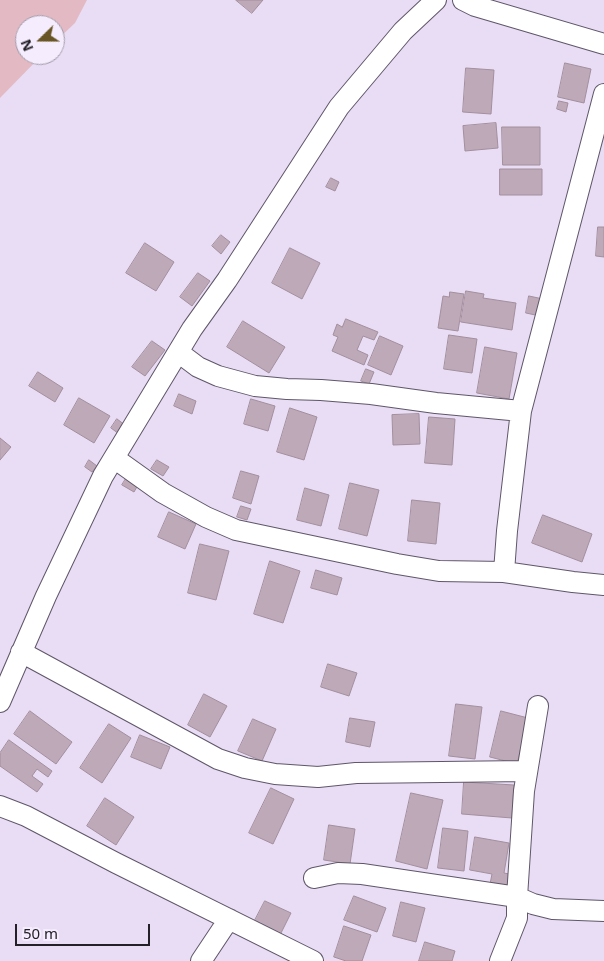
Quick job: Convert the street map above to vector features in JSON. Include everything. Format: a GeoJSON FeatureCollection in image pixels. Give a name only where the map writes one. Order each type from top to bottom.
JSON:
{"type":"FeatureCollection","features":[{"type":"Feature","properties":{"kind":"street"},"geometry":{"type":"LineString","coordinates":[[0,702],[58,571],[104,476],[192,329],[227,280],[338,107],[376,61],[436,0]]}},
{"type":"Feature","properties":{"kind":"street"},"geometry":{"type":"LineString","coordinates":[[464,0],[475,6],[604,44]]}},
{"type":"Feature","properties":{"kind":"street"},"geometry":{"type":"LineString","coordinates":[[504,572],[521,411],[604,94]]}},
{"type":"Feature","properties":{"kind":"street"},"geometry":{"type":"LineString","coordinates":[[178,352],[198,367],[218,376],[255,386],[371,394],[436,403],[521,411]]}},
{"type":"Feature","properties":{"kind":"street"},"geometry":{"type":"LineString","coordinates":[[114,458],[163,493],[206,517],[236,530],[439,571],[504,572],[604,586]]}},
{"type":"Feature","properties":{"kind":"street"},"geometry":{"type":"LineString","coordinates":[[21,652],[218,759],[245,768],[275,774],[318,777],[365,773],[527,772]]}},
{"type":"Feature","properties":{"kind":"street"},"geometry":{"type":"LineString","coordinates":[[500,961],[517,918],[524,791],[538,706]]}},
{"type":"Feature","properties":{"kind":"street"},"geometry":{"type":"LineString","coordinates":[[0,806],[26,816],[312,961]]}},
{"type":"Feature","properties":{"kind":"street"},"geometry":{"type":"LineString","coordinates":[[314,878],[338,874],[362,874],[517,897],[533,904],[553,909],[604,910]]}},
{"type":"Feature","properties":{"kind":"street"},"geometry":{"type":"LineString","coordinates":[[201,961],[229,919]]}},
{"type":"Feature","properties":{"kind":"shaded area"},"geometry":{"type":"Polygon","coordinates":[[[0,0],[87,0],[75,23],[65,32],[65,15],[15,15],[15,65],[32,65],[0,98],[0,0]]]}},
{"type":"Feature","properties":{"kind":"building"},"geometry":{"type":"Polygon","coordinates":[[[236,0],[263,0],[252,13],[236,0]]]}},
{"type":"Feature","properties":{"kind":"building"},"geometry":{"type":"Polygon","coordinates":[[[565,63],[591,69],[584,103],[558,97],[565,63]]]}},
{"type":"Feature","properties":{"kind":"building"},"geometry":{"type":"Polygon","coordinates":[[[466,68],[494,70],[491,114],[463,112],[466,68]]]}},
{"type":"Feature","properties":{"kind":"building"},"geometry":{"type":"Polygon","coordinates":[[[559,101],[568,103],[566,112],[557,109],[559,101]]]}},
{"type":"Feature","properties":{"kind":"building"},"geometry":{"type":"Polygon","coordinates":[[[496,123],[498,148],[465,151],[463,126],[496,123]]]}},
{"type":"Feature","properties":{"kind":"building"},"geometry":{"type":"Polygon","coordinates":[[[502,127],[540,127],[540,165],[503,165],[502,127]]]}},
{"type":"Feature","properties":{"kind":"building"},"geometry":{"type":"Polygon","coordinates":[[[500,169],[542,169],[542,195],[500,195],[500,169]]]}},
{"type":"Feature","properties":{"kind":"building"},"geometry":{"type":"Polygon","coordinates":[[[331,178],[339,182],[335,191],[326,187],[331,178]]]}},
{"type":"Feature","properties":{"kind":"building"},"geometry":{"type":"Polygon","coordinates":[[[598,227],[604,227],[604,257],[596,256],[598,227]]]}},
{"type":"Feature","properties":{"kind":"building"},"geometry":{"type":"Polygon","coordinates":[[[221,235],[230,242],[221,254],[212,246],[221,235]]]}},
{"type":"Feature","properties":{"kind":"building"},"geometry":{"type":"Polygon","coordinates":[[[145,243],[174,262],[156,291],[126,273],[145,243]]]}},
{"type":"Feature","properties":{"kind":"building"},"geometry":{"type":"Polygon","coordinates":[[[290,248],[320,263],[302,299],[272,283],[290,248]]]}},
{"type":"Feature","properties":{"kind":"building"},"geometry":{"type":"Polygon","coordinates":[[[198,273],[210,281],[192,306],[180,297],[198,273]]]}},
{"type":"Feature","properties":{"kind":"building"},"geometry":{"type":"Polygon","coordinates":[[[466,291],[484,294],[483,298],[516,303],[512,330],[461,322],[466,291]]]}},
{"type":"Feature","properties":{"kind":"building"},"geometry":{"type":"Polygon","coordinates":[[[450,292],[464,294],[458,331],[438,328],[443,296],[449,297],[450,292]]]}},
{"type":"Feature","properties":{"kind":"building"},"geometry":{"type":"Polygon","coordinates":[[[529,296],[543,299],[540,316],[526,313],[529,296]]]}},
{"type":"Feature","properties":{"kind":"building"},"geometry":{"type":"Polygon","coordinates":[[[346,319],[378,332],[374,340],[363,336],[357,350],[368,355],[364,365],[332,351],[338,337],[333,335],[337,324],[342,327],[346,319]]]}},
{"type":"Feature","properties":{"kind":"building"},"geometry":{"type":"Polygon","coordinates":[[[243,321],[285,347],[269,373],[227,347],[243,321]]]}},
{"type":"Feature","properties":{"kind":"building"},"geometry":{"type":"Polygon","coordinates":[[[449,335],[477,339],[472,373],[444,369],[449,335]]]}},
{"type":"Feature","properties":{"kind":"building"},"geometry":{"type":"Polygon","coordinates":[[[380,336],[403,346],[391,375],[368,365],[380,336]]]}},
{"type":"Feature","properties":{"kind":"building"},"geometry":{"type":"Polygon","coordinates":[[[152,341],[165,350],[145,376],[132,367],[152,341]]]}},
{"type":"Feature","properties":{"kind":"building"},"geometry":{"type":"Polygon","coordinates":[[[485,347],[517,353],[509,399],[477,393],[485,347]]]}},
{"type":"Feature","properties":{"kind":"building"},"geometry":{"type":"Polygon","coordinates":[[[366,369],[374,372],[369,384],[361,381],[366,369]]]}},
{"type":"Feature","properties":{"kind":"building"},"geometry":{"type":"Polygon","coordinates":[[[38,372],[63,388],[55,402],[29,386],[38,372]]]}},
{"type":"Feature","properties":{"kind":"building"},"geometry":{"type":"Polygon","coordinates":[[[179,394],[196,401],[192,414],[174,406],[179,394]]]}},
{"type":"Feature","properties":{"kind":"building"},"geometry":{"type":"Polygon","coordinates":[[[79,398],[110,416],[94,443],[64,425],[79,398]]]}},
{"type":"Feature","properties":{"kind":"building"},"geometry":{"type":"Polygon","coordinates":[[[251,399],[275,406],[268,431],[244,424],[251,399]]]}},
{"type":"Feature","properties":{"kind":"building"},"geometry":{"type":"Polygon","coordinates":[[[290,408],[317,417],[304,460],[277,452],[290,408]]]}},
{"type":"Feature","properties":{"kind":"building"},"geometry":{"type":"Polygon","coordinates":[[[419,414],[420,444],[393,445],[392,415],[419,414]]]}},
{"type":"Feature","properties":{"kind":"building"},"geometry":{"type":"Polygon","coordinates":[[[429,417],[455,419],[452,465],[425,463],[429,417]]]}},
{"type":"Feature","properties":{"kind":"building"},"geometry":{"type":"Polygon","coordinates":[[[117,419],[125,425],[119,434],[111,428],[117,419]]]}},
{"type":"Feature","properties":{"kind":"building"},"geometry":{"type":"Polygon","coordinates":[[[0,438],[11,447],[0,460],[0,438]]]}},
{"type":"Feature","properties":{"kind":"building"},"geometry":{"type":"Polygon","coordinates":[[[89,460],[97,466],[92,472],[85,467],[89,460]]]}},
{"type":"Feature","properties":{"kind":"building"},"geometry":{"type":"Polygon","coordinates":[[[157,460],[169,467],[163,476],[151,469],[157,460]]]}},
{"type":"Feature","properties":{"kind":"building"},"geometry":{"type":"Polygon","coordinates":[[[241,471],[259,476],[251,504],[233,498],[241,471]]]}},
{"type":"Feature","properties":{"kind":"building"},"geometry":{"type":"Polygon","coordinates":[[[127,477],[138,485],[134,492],[122,485],[127,477]]]}},
{"type":"Feature","properties":{"kind":"building"},"geometry":{"type":"Polygon","coordinates":[[[350,483],[379,490],[367,536],[339,529],[350,483]]]}},
{"type":"Feature","properties":{"kind":"building"},"geometry":{"type":"Polygon","coordinates":[[[305,488],[329,495],[321,526],[297,520],[305,488]]]}},
{"type":"Feature","properties":{"kind":"building"},"geometry":{"type":"Polygon","coordinates":[[[412,500],[440,503],[436,544],[408,541],[412,500]]]}},
{"type":"Feature","properties":{"kind":"building"},"geometry":{"type":"Polygon","coordinates":[[[241,506],[251,509],[247,520],[237,517],[241,506]]]}},
{"type":"Feature","properties":{"kind":"building"},"geometry":{"type":"Polygon","coordinates":[[[169,512],[196,524],[185,549],[158,537],[169,512]]]}},
{"type":"Feature","properties":{"kind":"building"},"geometry":{"type":"Polygon","coordinates":[[[543,515],[592,534],[582,562],[532,543],[543,515]]]}},
{"type":"Feature","properties":{"kind":"building"},"geometry":{"type":"Polygon","coordinates":[[[200,544],[229,551],[216,600],[188,593],[200,544]]]}},
{"type":"Feature","properties":{"kind":"building"},"geometry":{"type":"Polygon","coordinates":[[[270,561],[300,571],[283,623],[254,614],[270,561]]]}},
{"type":"Feature","properties":{"kind":"building"},"geometry":{"type":"Polygon","coordinates":[[[316,570],[342,578],[337,595],[311,588],[316,570]]]}},
{"type":"Feature","properties":{"kind":"building"},"geometry":{"type":"Polygon","coordinates":[[[328,664],[357,673],[349,696],[321,687],[328,664]]]}},
{"type":"Feature","properties":{"kind":"building"},"geometry":{"type":"Polygon","coordinates":[[[204,694],[227,706],[210,737],[188,725],[204,694]]]}},
{"type":"Feature","properties":{"kind":"building"},"geometry":{"type":"Polygon","coordinates":[[[456,704],[482,707],[475,759],[449,756],[456,704]]]}},
{"type":"Feature","properties":{"kind":"building"},"geometry":{"type":"Polygon","coordinates":[[[30,711],[72,742],[56,764],[14,734],[30,711]]]}},
{"type":"Feature","properties":{"kind":"building"},"geometry":{"type":"Polygon","coordinates":[[[501,711],[528,718],[517,764],[490,757],[501,711]]]}},
{"type":"Feature","properties":{"kind":"building"},"geometry":{"type":"Polygon","coordinates":[[[350,718],[375,722],[370,747],[346,742],[350,718]]]}},
{"type":"Feature","properties":{"kind":"building"},"geometry":{"type":"Polygon","coordinates":[[[253,719],[276,729],[262,761],[238,751],[253,719]]]}},
{"type":"Feature","properties":{"kind":"building"},"geometry":{"type":"Polygon","coordinates":[[[109,724],[131,738],[102,783],[80,768],[109,724]]]}},
{"type":"Feature","properties":{"kind":"building"},"geometry":{"type":"Polygon","coordinates":[[[140,735],[170,747],[161,769],[131,757],[140,735]]]}},
{"type":"Feature","properties":{"kind":"building"},"geometry":{"type":"Polygon","coordinates":[[[9,740],[52,771],[48,777],[37,769],[32,776],[43,784],[37,792],[0,766],[0,753],[9,740]]]}},
{"type":"Feature","properties":{"kind":"building"},"geometry":{"type":"Polygon","coordinates":[[[464,782],[514,785],[512,818],[462,814],[464,782]]]}},
{"type":"Feature","properties":{"kind":"building"},"geometry":{"type":"Polygon","coordinates":[[[271,788],[294,799],[273,844],[249,833],[271,788]]]}},
{"type":"Feature","properties":{"kind":"building"},"geometry":{"type":"Polygon","coordinates":[[[411,793],[443,800],[427,869],[396,861],[411,793]]]}},
{"type":"Feature","properties":{"kind":"building"},"geometry":{"type":"Polygon","coordinates":[[[105,798],[134,817],[116,845],[87,826],[105,798]]]}},
{"type":"Feature","properties":{"kind":"building"},"geometry":{"type":"Polygon","coordinates":[[[329,825],[355,829],[350,864],[324,860],[329,825]]]}},
{"type":"Feature","properties":{"kind":"building"},"geometry":{"type":"Polygon","coordinates":[[[443,828],[468,831],[464,871],[438,868],[443,828]]]}},
{"type":"Feature","properties":{"kind":"building"},"geometry":{"type":"Polygon","coordinates":[[[475,837],[509,843],[504,873],[509,874],[507,887],[490,884],[492,874],[470,870],[475,837]]]}},
{"type":"Feature","properties":{"kind":"building"},"geometry":{"type":"Polygon","coordinates":[[[354,896],[386,908],[377,932],[344,920],[354,896]]]}},
{"type":"Feature","properties":{"kind":"building"},"geometry":{"type":"Polygon","coordinates":[[[265,901],[291,913],[279,937],[253,924],[265,901]]]}},
{"type":"Feature","properties":{"kind":"building"},"geometry":{"type":"Polygon","coordinates":[[[401,902],[425,908],[416,942],[393,936],[401,902]]]}},
{"type":"Feature","properties":{"kind":"building"},"geometry":{"type":"Polygon","coordinates":[[[344,926],[371,935],[362,961],[346,961],[334,957],[344,926]]]}},
{"type":"Feature","properties":{"kind":"building"},"geometry":{"type":"Polygon","coordinates":[[[425,942],[455,951],[452,961],[419,961],[425,942]]]}}]}
